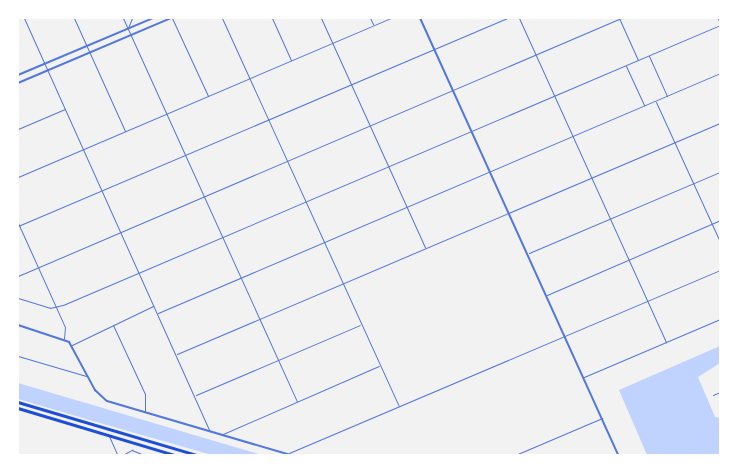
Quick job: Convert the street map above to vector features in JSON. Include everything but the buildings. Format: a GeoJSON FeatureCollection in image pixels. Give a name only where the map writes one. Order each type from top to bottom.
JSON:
{"type":"FeatureCollection","features":[{"type":"Feature","properties":{"kind":"highway"},"geometry":{"type":"LineString","coordinates":[[18,402],[200,456]]}},
{"type":"Feature","properties":{"kind":"highway"},"geometry":{"type":"LineString","coordinates":[[18,408],[178,456]]}},
{"type":"Feature","properties":{"kind":"street"},"geometry":{"type":"LineString","coordinates":[[24,18],[196,395],[210,431]]}},
{"type":"Feature","properties":{"kind":"street"},"geometry":{"type":"LineString","coordinates":[[74,18],[125,131]]}},
{"type":"Feature","properties":{"kind":"street"},"geometry":{"type":"LineString","coordinates":[[123,18],[297,400]]}},
{"type":"Feature","properties":{"kind":"street"},"geometry":{"type":"LineString","coordinates":[[128,28],[132,18]]}},
{"type":"Feature","properties":{"kind":"street"},"geometry":{"type":"LineString","coordinates":[[18,75],[153,18]]}},
{"type":"Feature","properties":{"kind":"street"},"geometry":{"type":"LineString","coordinates":[[18,83],[172,18],[208,96]]}},
{"type":"Feature","properties":{"kind":"street"},"geometry":{"type":"LineString","coordinates":[[222,18],[399,406]]}},
{"type":"Feature","properties":{"kind":"street"},"geometry":{"type":"LineString","coordinates":[[272,18],[291,60]]}},
{"type":"Feature","properties":{"kind":"street"},"geometry":{"type":"LineString","coordinates":[[321,18],[425,248]]}},
{"type":"Feature","properties":{"kind":"street"},"geometry":{"type":"LineString","coordinates":[[370,18],[374,25]]}},
{"type":"Feature","properties":{"kind":"street"},"geometry":{"type":"LineString","coordinates":[[18,177],[391,18]]}},
{"type":"Feature","properties":{"kind":"street"},"geometry":{"type":"LineString","coordinates":[[420,18],[619,456]]}},
{"type":"Feature","properties":{"kind":"street"},"geometry":{"type":"LineString","coordinates":[[64,340],[66,330],[18,225],[507,18]]}},
{"type":"Feature","properties":{"kind":"street"},"geometry":{"type":"LineString","coordinates":[[519,18],[666,342]]}},
{"type":"Feature","properties":{"kind":"street"},"geometry":{"type":"LineString","coordinates":[[18,276],[620,18],[638,60]]}},
{"type":"Feature","properties":{"kind":"street"},"geometry":{"type":"LineString","coordinates":[[18,298],[50,308],[56,306],[648,56],[720,24],[718,18]]}},
{"type":"Feature","properties":{"kind":"street"},"geometry":{"type":"LineString","coordinates":[[648,56],[667,96]]}},
{"type":"Feature","properties":{"kind":"street"},"geometry":{"type":"LineString","coordinates":[[626,65],[644,106]]}},
{"type":"Feature","properties":{"kind":"street"},"geometry":{"type":"LineString","coordinates":[[158,313],[720,73]]}},
{"type":"Feature","properties":{"kind":"street"},"geometry":{"type":"LineString","coordinates":[[656,101],[720,242]]}},
{"type":"Feature","properties":{"kind":"street"},"geometry":{"type":"LineString","coordinates":[[18,129],[66,109]]}},
{"type":"Feature","properties":{"kind":"street"},"geometry":{"type":"LineString","coordinates":[[177,354],[720,123]]}},
{"type":"Feature","properties":{"kind":"street"},"geometry":{"type":"LineString","coordinates":[[528,253],[720,172]]}},
{"type":"Feature","properties":{"kind":"street"},"geometry":{"type":"LineString","coordinates":[[546,295],[720,220]]}},
{"type":"Feature","properties":{"kind":"street"},"geometry":{"type":"LineString","coordinates":[[288,454],[720,270]]}},
{"type":"Feature","properties":{"kind":"street"},"geometry":{"type":"LineString","coordinates":[[72,345],[154,306]]}},
{"type":"Feature","properties":{"kind":"street"},"geometry":{"type":"LineString","coordinates":[[584,377],[720,319]]}},
{"type":"Feature","properties":{"kind":"street"},"geometry":{"type":"LineString","coordinates":[[196,395],[362,324]]}},
{"type":"Feature","properties":{"kind":"street"},"geometry":{"type":"LineString","coordinates":[[18,325],[64,340],[72,345],[99,396],[113,404],[294,456]]}},
{"type":"Feature","properties":{"kind":"street"},"geometry":{"type":"LineString","coordinates":[[113,325],[146,396],[144,412]]}},
{"type":"Feature","properties":{"kind":"street"},"geometry":{"type":"LineString","coordinates":[[18,356],[88,376]]}},
{"type":"Feature","properties":{"kind":"street"},"geometry":{"type":"LineString","coordinates":[[223,435],[297,400],[380,365]]}},
{"type":"Feature","properties":{"kind":"street"},"geometry":{"type":"LineString","coordinates":[[713,395],[720,392]]}},
{"type":"Feature","properties":{"kind":"street"},"geometry":{"type":"LineString","coordinates":[[513,456],[602,418]]}},
{"type":"Feature","properties":{"kind":"street"},"geometry":{"type":"LineString","coordinates":[[108,435],[118,456]]}},
{"type":"Feature","properties":{"kind":"lane"},"geometry":{"type":"LineString","coordinates":[[121,456],[132,450],[147,456]]}},
{"type":"Feature","properties":{"kind":"water"},"geometry":{"type":"Polygon","coordinates":[[[720,346],[720,363],[698,377],[715,417],[720,418],[720,455],[647,455],[619,390],[720,346]]]}},
{"type":"Feature","properties":{"kind":"water"},"geometry":{"type":"Polygon","coordinates":[[[18,383],[262,455],[212,455],[18,399],[18,383]]]}}]}
